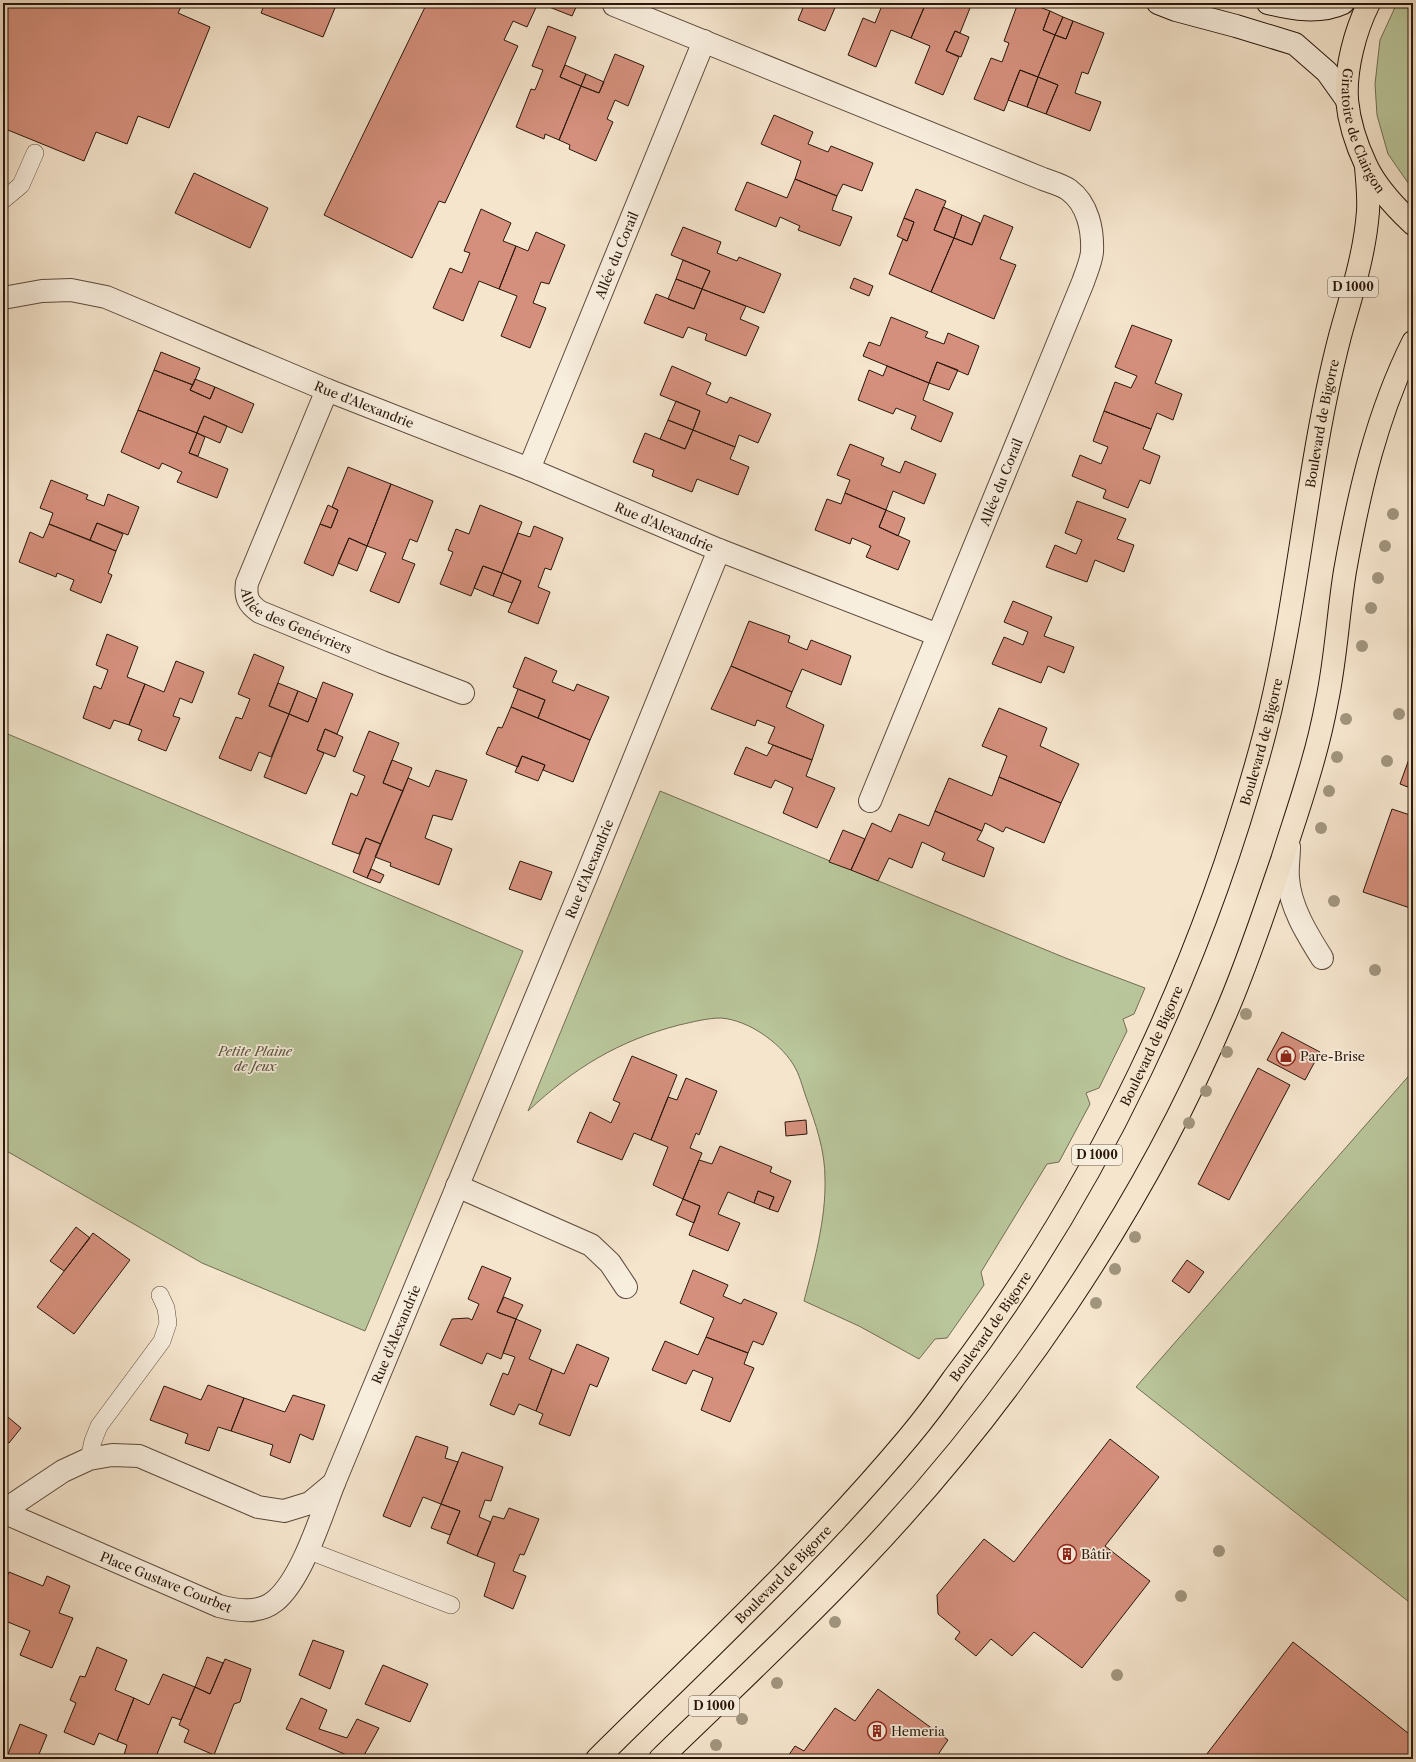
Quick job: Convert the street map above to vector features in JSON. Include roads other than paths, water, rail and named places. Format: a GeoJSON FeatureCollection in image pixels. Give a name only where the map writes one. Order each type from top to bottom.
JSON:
{"type":"FeatureCollection","features":[{"type":"Feature","properties":{"kind":"main road","name":"Giratoire de Clairgon"},"geometry":{"type":"LineString","coordinates":[[1369,3],[1357,31],[1351,58],[1347,100],[1366,166],[1382,191],[1399,211],[1413,224]]}},
{"type":"Feature","properties":{"kind":"main road","name":"Boulevard de Bigorre"},"geometry":{"type":"LineString","coordinates":[[596,1759],[796,1564],[847,1509],[912,1434],[1019,1288],[1083,1181],[1146,1059],[1180,982],[1210,906],[1245,803],[1266,727],[1294,594],[1324,406],[1358,268],[1363,240],[1368,211],[1366,166]]}},
{"type":"Feature","properties":{"kind":"main road","name":"D 1000"},"geometry":{"type":"LineString","coordinates":[[660,1759],[862,1560],[962,1445],[1008,1387],[1061,1312],[1108,1239],[1155,1160],[1192,1087],[1226,1014],[1265,910],[1307,782],[1327,702],[1345,573],[1365,471],[1388,399],[1413,342]]}},
{"type":"Feature","properties":{"kind":"main road"},"geometry":{"type":"LineString","coordinates":[[670,1759],[768,1653]]}},
{"type":"Feature","properties":{"kind":"street"},"geometry":{"type":"LineString","coordinates":[[1158,3],[1176,10],[1295,44],[1327,72],[1347,100]]}},
{"type":"Feature","properties":{"kind":"street"},"geometry":{"type":"LineString","coordinates":[[1194,3],[1236,26]]}},
{"type":"Feature","properties":{"kind":"street"},"geometry":{"type":"LineString","coordinates":[[1268,3],[1290,8],[1320,9],[1343,3]]}},
{"type":"Feature","properties":{"kind":"street","name":"Allée du Corail"},"geometry":{"type":"LineString","coordinates":[[614,5],[1068,190],[1080,201],[1088,217],[1092,253],[1083,282],[870,801]]}},
{"type":"Feature","properties":{"kind":"street","name":"Allée du Corail"},"geometry":{"type":"LineString","coordinates":[[529,469],[704,41]]}},
{"type":"Feature","properties":{"kind":"street","name":"Rue d'Alexandrie"},"geometry":{"type":"LineString","coordinates":[[3,298],[42,291],[70,290],[106,297],[327,390],[529,469],[719,550],[938,635]]}},
{"type":"Feature","properties":{"kind":"street","name":"Allée des Genévriers"},"geometry":{"type":"LineString","coordinates":[[327,390],[247,583],[246,595],[251,606],[260,612],[382,662],[463,693]]}},
{"type":"Feature","properties":{"kind":"street","name":"Rue d'Alexandrie"},"geometry":{"type":"LineString","coordinates":[[334,1483],[580,891],[719,550]]}},
{"type":"Feature","properties":{"kind":"street"},"geometry":{"type":"LineString","coordinates":[[1290,835],[1288,879],[1295,907],[1306,931],[1322,958]]}},
{"type":"Feature","properties":{"kind":"street"},"geometry":{"type":"LineString","coordinates":[[457,1186],[591,1245],[610,1263],[626,1287]]}},
{"type":"Feature","properties":{"kind":"street","name":"Place Gustave Courbet"},"geometry":{"type":"LineString","coordinates":[[3,1512],[63,1471],[89,1459],[112,1455],[139,1456],[258,1507],[284,1511],[310,1504],[334,1483]]}},
{"type":"Feature","properties":{"kind":"street","name":"Place Gustave Courbet"},"geometry":{"type":"LineString","coordinates":[[3,1512],[219,1606],[236,1611],[255,1610],[275,1601],[289,1585],[300,1566],[334,1483]]}},
{"type":"Feature","properties":{"kind":"lane"},"geometry":{"type":"LineString","coordinates":[[3,200],[21,185],[35,153]]}},
{"type":"Feature","properties":{"kind":"lane"},"geometry":{"type":"LineString","coordinates":[[89,1459],[93,1441],[99,1426],[162,1341],[168,1323],[166,1308],[160,1295]]}},
{"type":"Feature","properties":{"kind":"lane"},"geometry":{"type":"LineString","coordinates":[[307,1550],[451,1605]]}},
{"type":"Feature","properties":{"kind":"place","name":"Pare-Brise"},"geometry":{"type":"Point","coordinates":[1286,1056]}},
{"type":"Feature","properties":{"kind":"place","name":"Bâtir"},"geometry":{"type":"Point","coordinates":[1067,1554]}},
{"type":"Feature","properties":{"kind":"place","name":"Hemeria"},"geometry":{"type":"Point","coordinates":[877,1731]}},
{"type":"Feature","properties":{"kind":"park label","name":"Petite Plaine de Jeux"},"geometry":{"type":"Point","coordinates":[255,1058]}}]}
